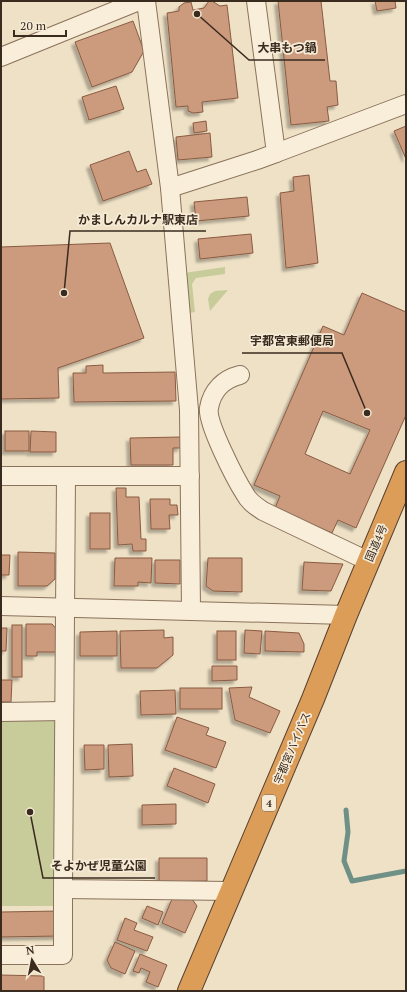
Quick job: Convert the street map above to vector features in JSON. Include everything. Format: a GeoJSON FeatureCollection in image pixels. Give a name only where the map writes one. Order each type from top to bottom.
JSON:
{"type":"FeatureCollection","features":[{"type":"Feature","properties":{"kind":"highway","name":"国道4号"},"geometry":{"type":"LineString","coordinates":[[346,615],[406,472]]}},
{"type":"Feature","properties":{"kind":"highway","name":"宇都宮バイパス"},"geometry":{"type":"LineString","coordinates":[[189,991],[313,699],[346,615]]}},
{"type":"Feature","properties":{"kind":"street"},"geometry":{"type":"LineString","coordinates":[[1,57],[139,1]]}},
{"type":"Feature","properties":{"kind":"street"},"geometry":{"type":"LineString","coordinates":[[146,1],[170,188],[189,410],[191,610]]}},
{"type":"Feature","properties":{"kind":"street"},"geometry":{"type":"LineString","coordinates":[[256,1],[276,153]]}},
{"type":"Feature","properties":{"kind":"street"},"geometry":{"type":"LineString","coordinates":[[170,188],[276,153],[406,104]]}},
{"type":"Feature","properties":{"kind":"street"},"geometry":{"type":"LineString","coordinates":[[240,375],[231,377],[221,384],[213,395],[208,409],[211,424],[217,439],[245,496],[263,511],[368,561]]}},
{"type":"Feature","properties":{"kind":"street"},"geometry":{"type":"LineString","coordinates":[[1,476],[190,476]]}},
{"type":"Feature","properties":{"kind":"street"},"geometry":{"type":"LineString","coordinates":[[1,955],[63,955],[62,889],[66,476]]}},
{"type":"Feature","properties":{"kind":"street"},"geometry":{"type":"LineString","coordinates":[[1,606],[346,615]]}},
{"type":"Feature","properties":{"kind":"street"},"geometry":{"type":"LineString","coordinates":[[1,712],[64,711]]}},
{"type":"Feature","properties":{"kind":"street"},"geometry":{"type":"LineString","coordinates":[[62,889],[231,891]]}},
{"type":"Feature","properties":{"kind":"green space"},"geometry":{"type":"Polygon","coordinates":[[[225,267],[225,274],[196,278],[192,284],[195,312],[189,313],[184,273],[225,267]]]}},
{"type":"Feature","properties":{"kind":"green space"},"geometry":{"type":"Polygon","coordinates":[[[228,290],[210,311],[208,299],[210,294],[215,291],[228,290]]]}},
{"type":"Feature","properties":{"kind":"green space"},"geometry":{"type":"Polygon","coordinates":[[[60,716],[58,906],[1,906],[1,717],[60,716]]]}},
{"type":"Feature","properties":{"kind":"building"},"geometry":{"type":"Polygon","coordinates":[[[209,1],[212,1],[220,6],[227,5],[238,98],[202,102],[203,112],[193,113],[188,111],[188,106],[176,107],[167,13],[179,11],[179,7],[184,3],[191,2],[193,10],[204,8],[209,1]]]}},
{"type":"Feature","properties":{"kind":"building"},"geometry":{"type":"Polygon","coordinates":[[[278,1],[321,1],[330,81],[336,81],[338,105],[327,107],[329,121],[291,125],[278,1]]]}},
{"type":"Feature","properties":{"kind":"building"},"geometry":{"type":"Polygon","coordinates":[[[375,1],[395,1],[396,8],[377,11],[375,1]]]}},
{"type":"Feature","properties":{"kind":"building"},"geometry":{"type":"Polygon","coordinates":[[[133,21],[144,51],[132,72],[92,87],[75,42],[133,21]]]}},
{"type":"Feature","properties":{"kind":"building"},"geometry":{"type":"Polygon","coordinates":[[[116,86],[124,109],[89,120],[82,97],[116,86]]]}},
{"type":"Feature","properties":{"kind":"building"},"geometry":{"type":"Polygon","coordinates":[[[206,121],[207,131],[194,133],[193,123],[206,121]]]}},
{"type":"Feature","properties":{"kind":"building"},"geometry":{"type":"Polygon","coordinates":[[[406,126],[406,159],[394,131],[406,126]]]}},
{"type":"Feature","properties":{"kind":"building"},"geometry":{"type":"Polygon","coordinates":[[[210,133],[212,157],[178,160],[176,137],[210,133]]]}},
{"type":"Feature","properties":{"kind":"building"},"geometry":{"type":"Polygon","coordinates":[[[129,151],[137,172],[146,169],[152,184],[103,201],[90,165],[129,151]]]}},
{"type":"Feature","properties":{"kind":"building"},"geometry":{"type":"Polygon","coordinates":[[[309,175],[318,263],[286,268],[280,193],[294,191],[293,177],[309,175]]]}},
{"type":"Feature","properties":{"kind":"building"},"geometry":{"type":"Polygon","coordinates":[[[247,197],[249,216],[196,221],[194,202],[247,197]]]}},
{"type":"Feature","properties":{"kind":"building"},"geometry":{"type":"Polygon","coordinates":[[[251,234],[253,253],[200,259],[198,239],[251,234]]]}},
{"type":"Feature","properties":{"kind":"building"},"geometry":{"type":"Polygon","coordinates":[[[110,243],[144,338],[58,368],[59,398],[1,399],[1,247],[110,243]]]}},
{"type":"Feature","properties":{"kind":"building"},"geometry":{"type":"Polygon","coordinates":[[[362,293],[406,312],[406,415],[356,528],[338,520],[332,533],[275,508],[280,496],[254,485],[323,326],[344,335],[362,293]],[[323,411],[305,454],[350,474],[370,430],[323,411]]]}},
{"type":"Feature","properties":{"kind":"building"},"geometry":{"type":"Polygon","coordinates":[[[103,365],[103,373],[175,372],[176,401],[74,402],[73,373],[86,373],[86,366],[103,365]]]}},
{"type":"Feature","properties":{"kind":"building"},"geometry":{"type":"Polygon","coordinates":[[[5,431],[29,431],[29,451],[5,451],[5,431]]]}},
{"type":"Feature","properties":{"kind":"building"},"geometry":{"type":"Polygon","coordinates":[[[31,431],[56,432],[56,452],[30,452],[31,431]]]}},
{"type":"Feature","properties":{"kind":"building"},"geometry":{"type":"Polygon","coordinates":[[[181,437],[181,448],[173,448],[173,465],[131,465],[130,438],[181,437]]]}},
{"type":"Feature","properties":{"kind":"building"},"geometry":{"type":"Polygon","coordinates":[[[116,488],[126,488],[126,497],[139,497],[141,539],[146,539],[146,551],[133,551],[132,544],[118,545],[116,488]]]}},
{"type":"Feature","properties":{"kind":"building"},"geometry":{"type":"Polygon","coordinates":[[[150,499],[170,499],[170,505],[177,505],[178,515],[169,515],[170,529],[151,529],[150,499]]]}},
{"type":"Feature","properties":{"kind":"building"},"geometry":{"type":"Polygon","coordinates":[[[90,513],[110,513],[110,549],[90,549],[90,513]]]}},
{"type":"Feature","properties":{"kind":"building"},"geometry":{"type":"Polygon","coordinates":[[[18,552],[55,553],[55,579],[47,586],[18,586],[18,552]]]}},
{"type":"Feature","properties":{"kind":"building"},"geometry":{"type":"Polygon","coordinates":[[[1,555],[10,555],[9,575],[1,575],[1,555]]]}},
{"type":"Feature","properties":{"kind":"building"},"geometry":{"type":"Polygon","coordinates":[[[115,558],[152,558],[151,583],[138,582],[138,586],[114,586],[115,558]]]}},
{"type":"Feature","properties":{"kind":"building"},"geometry":{"type":"Polygon","coordinates":[[[208,558],[242,558],[242,592],[213,591],[206,586],[208,558]]]}},
{"type":"Feature","properties":{"kind":"building"},"geometry":{"type":"Polygon","coordinates":[[[155,560],[180,560],[180,584],[155,583],[155,560]]]}},
{"type":"Feature","properties":{"kind":"building"},"geometry":{"type":"Polygon","coordinates":[[[304,562],[343,564],[331,591],[302,590],[304,562]]]}},
{"type":"Feature","properties":{"kind":"building"},"geometry":{"type":"Polygon","coordinates":[[[26,624],[52,624],[59,632],[59,652],[37,652],[37,656],[26,656],[26,624]]]}},
{"type":"Feature","properties":{"kind":"building"},"geometry":{"type":"Polygon","coordinates":[[[12,625],[22,625],[22,677],[12,677],[12,625]]]}},
{"type":"Feature","properties":{"kind":"building"},"geometry":{"type":"Polygon","coordinates":[[[1,628],[7,628],[6,651],[1,651],[1,628]]]}},
{"type":"Feature","properties":{"kind":"building"},"geometry":{"type":"Polygon","coordinates":[[[164,630],[164,638],[173,637],[173,655],[157,668],[121,668],[120,631],[164,630]]]}},
{"type":"Feature","properties":{"kind":"building"},"geometry":{"type":"Polygon","coordinates":[[[245,630],[262,631],[260,654],[244,653],[245,630]]]}},
{"type":"Feature","properties":{"kind":"building"},"geometry":{"type":"Polygon","coordinates":[[[117,631],[117,656],[80,656],[80,632],[117,631]]]}},
{"type":"Feature","properties":{"kind":"building"},"geometry":{"type":"Polygon","coordinates":[[[217,631],[236,631],[236,660],[217,660],[217,631]]]}},
{"type":"Feature","properties":{"kind":"building"},"geometry":{"type":"Polygon","coordinates":[[[265,631],[299,633],[304,644],[304,652],[265,651],[265,631]]]}},
{"type":"Feature","properties":{"kind":"building"},"geometry":{"type":"Polygon","coordinates":[[[212,666],[237,666],[237,680],[212,681],[212,666]]]}},
{"type":"Feature","properties":{"kind":"building"},"geometry":{"type":"Polygon","coordinates":[[[1,680],[12,680],[11,702],[1,702],[1,680]]]}},
{"type":"Feature","properties":{"kind":"building"},"geometry":{"type":"Polygon","coordinates":[[[252,687],[249,697],[280,711],[270,733],[235,720],[229,688],[252,687]]]}},
{"type":"Feature","properties":{"kind":"building"},"geometry":{"type":"Polygon","coordinates":[[[180,688],[222,688],[222,709],[180,709],[180,688]]]}},
{"type":"Feature","properties":{"kind":"building"},"geometry":{"type":"Polygon","coordinates":[[[175,690],[176,714],[141,715],[140,691],[175,690]]]}},
{"type":"Feature","properties":{"kind":"building"},"geometry":{"type":"Polygon","coordinates":[[[177,717],[209,728],[206,735],[226,742],[216,768],[165,750],[177,717]]]}},
{"type":"Feature","properties":{"kind":"building"},"geometry":{"type":"Polygon","coordinates":[[[132,744],[133,776],[109,777],[108,745],[132,744]]]}},
{"type":"Feature","properties":{"kind":"building"},"geometry":{"type":"Polygon","coordinates":[[[84,745],[104,745],[104,769],[85,770],[84,745]]]}},
{"type":"Feature","properties":{"kind":"building"},"geometry":{"type":"Polygon","coordinates":[[[174,768],[215,784],[208,803],[167,786],[174,768]]]}},
{"type":"Feature","properties":{"kind":"building"},"geometry":{"type":"Polygon","coordinates":[[[176,804],[176,824],[142,825],[142,805],[176,804]]]}},
{"type":"Feature","properties":{"kind":"building"},"geometry":{"type":"Polygon","coordinates":[[[159,858],[207,858],[207,881],[159,882],[159,858]]]}},
{"type":"Feature","properties":{"kind":"building"},"geometry":{"type":"Polygon","coordinates":[[[172,899],[192,899],[197,906],[185,933],[162,923],[172,899]]]}},
{"type":"Feature","properties":{"kind":"building"},"geometry":{"type":"Polygon","coordinates":[[[147,906],[163,912],[158,925],[142,918],[147,906]]]}},
{"type":"Feature","properties":{"kind":"building"},"geometry":{"type":"Polygon","coordinates":[[[59,911],[59,936],[1,937],[1,912],[59,911]]]}},
{"type":"Feature","properties":{"kind":"building"},"geometry":{"type":"Polygon","coordinates":[[[125,918],[137,923],[134,930],[153,937],[147,951],[117,940],[125,918]]]}},
{"type":"Feature","properties":{"kind":"building"},"geometry":{"type":"Polygon","coordinates":[[[115,942],[135,951],[125,974],[111,968],[107,960],[115,942]]]}},
{"type":"Feature","properties":{"kind":"building"},"geometry":{"type":"Polygon","coordinates":[[[140,954],[167,965],[158,987],[146,982],[150,972],[141,968],[139,973],[133,971],[140,954]]]}},
{"type":"Feature","properties":{"kind":"building"},"geometry":{"type":"Polygon","coordinates":[[[1,975],[44,976],[44,991],[1,991],[1,975]]]}},
{"type":"Feature","properties":{"kind":"waterway"},"geometry":{"type":"LineString","coordinates":[[346,810],[348,832],[344,861],[352,881],[406,871]]}},
{"type":"Feature","properties":{"kind":"place","name":"大串もつ鍋"},"geometry":{"type":"Point","coordinates":[197,14]}},
{"type":"Feature","properties":{"kind":"place","name":"かましんカルナ駅東店"},"geometry":{"type":"Point","coordinates":[64,293]}},
{"type":"Feature","properties":{"kind":"place","name":"宇都宮東郵便局"},"geometry":{"type":"Point","coordinates":[367,413]}},
{"type":"Feature","properties":{"kind":"place","name":"そよかぜ児童公園"},"geometry":{"type":"Point","coordinates":[30,812]}}]}
